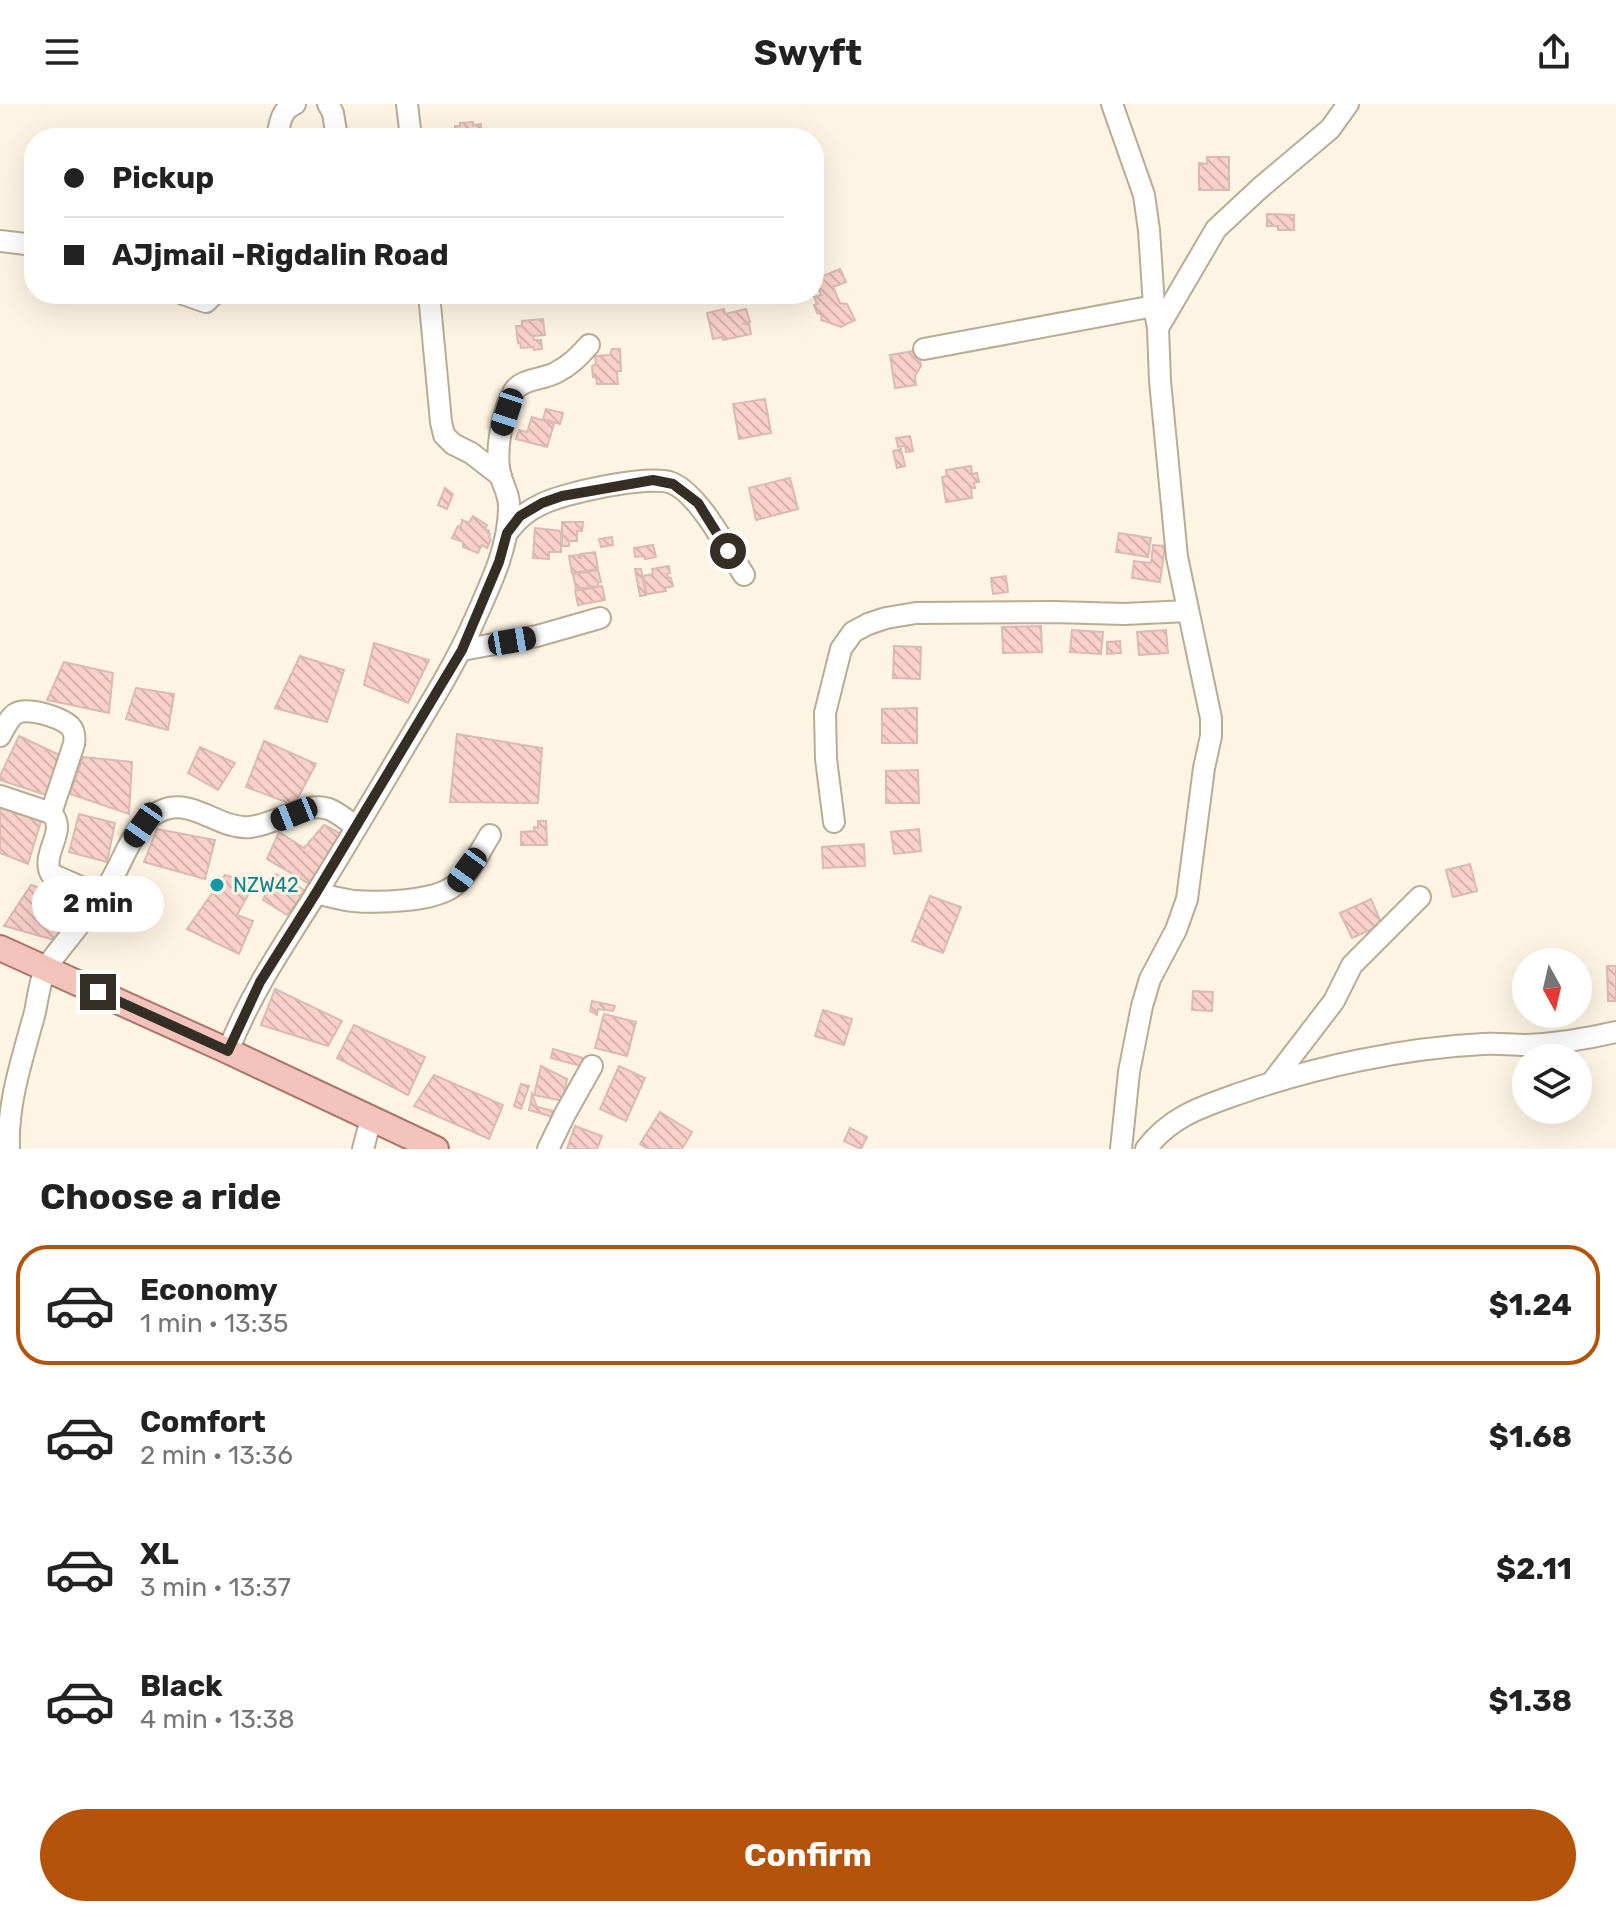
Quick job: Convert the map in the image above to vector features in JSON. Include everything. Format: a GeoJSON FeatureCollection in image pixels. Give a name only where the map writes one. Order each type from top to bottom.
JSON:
{"type":"FeatureCollection","features":[{"type":"Feature","properties":{"kind":"main road"},"geometry":{"type":"LineString","coordinates":[[0,948],[436,1149]]}},
{"type":"Feature","properties":{"kind":"street"},"geometry":{"type":"LineString","coordinates":[[279,128],[286,109],[295,104]]}},
{"type":"Feature","properties":{"kind":"street"},"geometry":{"type":"LineString","coordinates":[[328,104],[335,128]]}},
{"type":"Feature","properties":{"kind":"street"},"geometry":{"type":"LineString","coordinates":[[407,104],[410,128]]}},
{"type":"Feature","properties":{"kind":"street"},"geometry":{"type":"LineString","coordinates":[[1112,104],[1144,195],[1177,557],[1211,718],[1187,899],[1176,930],[1150,979],[1142,1006],[1129,1072],[1121,1149]]}},
{"type":"Feature","properties":{"kind":"street"},"geometry":{"type":"LineString","coordinates":[[1158,328],[1216,229],[1330,129],[1348,104]]}},
{"type":"Feature","properties":{"kind":"street"},"geometry":{"type":"LineString","coordinates":[[0,241],[24,244]]}},
{"type":"Feature","properties":{"kind":"street"},"geometry":{"type":"LineString","coordinates":[[430,304],[444,435],[501,476]]}},
{"type":"Feature","properties":{"kind":"street"},"geometry":{"type":"LineString","coordinates":[[924,349],[1154,306]]}},
{"type":"Feature","properties":{"kind":"street"},"geometry":{"type":"LineString","coordinates":[[228,1051],[260,982],[462,650],[499,562],[507,533],[509,505],[498,453],[501,430],[517,387],[554,374],[575,362],[589,345]]}},
{"type":"Feature","properties":{"kind":"street"},"geometry":{"type":"LineString","coordinates":[[507,533],[520,516],[542,503],[562,496],[653,480],[673,484],[698,503],[744,575]]}},
{"type":"Feature","properties":{"kind":"street"},"geometry":{"type":"LineString","coordinates":[[834,822],[826,759],[825,713],[841,649],[853,632],[886,618],[916,613],[1124,614],[1188,611]]}},
{"type":"Feature","properties":{"kind":"street"},"geometry":{"type":"LineString","coordinates":[[462,650],[537,636],[600,618]]}},
{"type":"Feature","properties":{"kind":"street"},"geometry":{"type":"LineString","coordinates":[[0,736],[14,715],[32,710],[69,725],[73,731],[74,744],[51,813]]}},
{"type":"Feature","properties":{"kind":"street"},"geometry":{"type":"LineString","coordinates":[[0,796],[51,813],[59,826],[48,860],[51,874],[101,896]]}},
{"type":"Feature","properties":{"kind":"street"},"geometry":{"type":"LineString","coordinates":[[9,1149],[14,1093],[46,968],[101,896],[143,825],[165,808],[190,809],[234,827],[248,828],[319,806],[331,810],[356,827]]}},
{"type":"Feature","properties":{"kind":"street"},"geometry":{"type":"LineString","coordinates":[[316,893],[355,901],[415,898],[446,892],[457,884],[490,835]]}},
{"type":"Feature","properties":{"kind":"street"},"geometry":{"type":"LineString","coordinates":[[1272,1082],[1334,1001],[1352,965],[1420,897]]}},
{"type":"Feature","properties":{"kind":"street"},"geometry":{"type":"LineString","coordinates":[[1124,1119],[1152,1141],[1182,1117],[1209,1104],[1272,1082],[1350,1062],[1484,1044],[1571,1042],[1616,1032]]}},
{"type":"Feature","properties":{"kind":"street"},"geometry":{"type":"LineString","coordinates":[[548,1149],[592,1066]]}},
{"type":"Feature","properties":{"kind":"street"},"geometry":{"type":"LineString","coordinates":[[363,1149],[371,1119]]}},
{"type":"Feature","properties":{"kind":"building"},"geometry":{"type":"Polygon","coordinates":[[[473,122],[473,125],[481,124],[481,128],[455,128],[460,123],[473,122]]]}},
{"type":"Feature","properties":{"kind":"building"},"geometry":{"type":"Polygon","coordinates":[[[1207,157],[1229,157],[1229,190],[1199,190],[1199,163],[1207,164],[1207,157]]]}},
{"type":"Feature","properties":{"kind":"building"},"geometry":{"type":"Polygon","coordinates":[[[1267,214],[1294,215],[1294,230],[1267,226],[1267,214]]]}},
{"type":"Feature","properties":{"kind":"building"},"geometry":{"type":"Polygon","coordinates":[[[840,269],[846,282],[833,287],[840,303],[847,304],[855,320],[841,327],[821,320],[822,315],[817,313],[814,305],[824,304],[824,275],[840,269]]]}},
{"type":"Feature","properties":{"kind":"building"},"geometry":{"type":"Polygon","coordinates":[[[724,309],[725,314],[746,309],[750,322],[742,324],[749,323],[751,334],[713,339],[707,313],[724,309]]]}},
{"type":"Feature","properties":{"kind":"building"},"geometry":{"type":"Polygon","coordinates":[[[543,319],[545,335],[533,336],[534,340],[541,340],[542,349],[521,348],[516,326],[522,326],[522,321],[543,319]]]}},
{"type":"Feature","properties":{"kind":"building"},"geometry":{"type":"Polygon","coordinates":[[[612,349],[620,349],[618,384],[597,384],[592,366],[596,364],[595,356],[610,355],[612,349]]]}},
{"type":"Feature","properties":{"kind":"building"},"geometry":{"type":"Polygon","coordinates":[[[919,350],[921,366],[915,376],[916,385],[895,388],[890,355],[919,350]]]}},
{"type":"Feature","properties":{"kind":"building"},"geometry":{"type":"Polygon","coordinates":[[[765,399],[771,433],[739,439],[733,404],[765,399]]]}},
{"type":"Feature","properties":{"kind":"building"},"geometry":{"type":"Polygon","coordinates":[[[546,409],[563,413],[560,424],[543,419],[546,409]]]}},
{"type":"Feature","properties":{"kind":"building"},"geometry":{"type":"Polygon","coordinates":[[[532,417],[554,424],[547,447],[516,439],[519,430],[527,432],[532,417]]]}},
{"type":"Feature","properties":{"kind":"building"},"geometry":{"type":"Polygon","coordinates":[[[910,436],[913,451],[906,452],[905,446],[898,447],[896,438],[910,436]]]}},
{"type":"Feature","properties":{"kind":"building"},"geometry":{"type":"Polygon","coordinates":[[[901,449],[905,466],[897,468],[893,451],[901,449]]]}},
{"type":"Feature","properties":{"kind":"building"},"geometry":{"type":"Polygon","coordinates":[[[971,466],[972,474],[977,473],[979,482],[971,488],[972,498],[946,502],[942,477],[947,476],[946,470],[971,466]]]}},
{"type":"Feature","properties":{"kind":"building"},"geometry":{"type":"Polygon","coordinates":[[[790,478],[798,509],[756,520],[749,488],[790,478]]]}},
{"type":"Feature","properties":{"kind":"building"},"geometry":{"type":"Polygon","coordinates":[[[445,488],[453,494],[447,509],[438,505],[445,488]]]}},
{"type":"Feature","properties":{"kind":"building"},"geometry":{"type":"Polygon","coordinates":[[[473,516],[487,525],[485,529],[489,531],[491,540],[487,548],[482,545],[478,553],[452,538],[458,526],[461,527],[462,520],[469,523],[473,516]]]}},
{"type":"Feature","properties":{"kind":"building"},"geometry":{"type":"Polygon","coordinates":[[[562,522],[583,522],[582,531],[577,531],[577,541],[569,541],[569,546],[562,546],[562,522]]]}},
{"type":"Feature","properties":{"kind":"building"},"geometry":{"type":"Polygon","coordinates":[[[535,528],[561,531],[561,552],[549,552],[549,559],[533,558],[535,528]]]}},
{"type":"Feature","properties":{"kind":"building"},"geometry":{"type":"Polygon","coordinates":[[[1119,533],[1151,538],[1148,557],[1116,552],[1119,533]]]}},
{"type":"Feature","properties":{"kind":"building"},"geometry":{"type":"Polygon","coordinates":[[[612,537],[613,545],[601,547],[599,539],[612,537]]]}},
{"type":"Feature","properties":{"kind":"building"},"geometry":{"type":"Polygon","coordinates":[[[653,545],[656,557],[635,557],[634,548],[653,545]]]}},
{"type":"Feature","properties":{"kind":"building"},"geometry":{"type":"Polygon","coordinates":[[[1153,545],[1165,546],[1160,582],[1132,578],[1134,561],[1151,563],[1153,545]]]}},
{"type":"Feature","properties":{"kind":"building"},"geometry":{"type":"Polygon","coordinates":[[[595,552],[598,569],[572,573],[569,556],[579,555],[581,558],[580,554],[595,552]]]}},
{"type":"Feature","properties":{"kind":"building"},"geometry":{"type":"Polygon","coordinates":[[[669,566],[670,573],[667,574],[673,586],[665,588],[666,591],[647,594],[643,576],[653,574],[652,569],[669,566]]]}},
{"type":"Feature","properties":{"kind":"building"},"geometry":{"type":"Polygon","coordinates":[[[635,569],[641,569],[646,595],[640,596],[635,569]]]}},
{"type":"Feature","properties":{"kind":"building"},"geometry":{"type":"Polygon","coordinates":[[[598,570],[601,582],[598,586],[576,589],[573,574],[598,570]]]}},
{"type":"Feature","properties":{"kind":"building"},"geometry":{"type":"Polygon","coordinates":[[[1006,576],[1008,592],[993,594],[991,578],[1006,576]]]}},
{"type":"Feature","properties":{"kind":"building"},"geometry":{"type":"Polygon","coordinates":[[[602,586],[605,600],[578,605],[575,591],[602,586]]]}},
{"type":"Feature","properties":{"kind":"building"},"geometry":{"type":"Polygon","coordinates":[[[1041,626],[1042,652],[1003,653],[1002,627],[1041,626]]]}},
{"type":"Feature","properties":{"kind":"building"},"geometry":{"type":"Polygon","coordinates":[[[1072,630],[1103,632],[1101,654],[1070,652],[1072,630]]]}},
{"type":"Feature","properties":{"kind":"building"},"geometry":{"type":"Polygon","coordinates":[[[1166,630],[1168,653],[1139,655],[1137,632],[1166,630]]]}},
{"type":"Feature","properties":{"kind":"building"},"geometry":{"type":"Polygon","coordinates":[[[1120,641],[1121,653],[1107,654],[1107,642],[1120,641]]]}},
{"type":"Feature","properties":{"kind":"building"},"geometry":{"type":"Polygon","coordinates":[[[374,643],[429,660],[408,703],[364,685],[374,643]]]}},
{"type":"Feature","properties":{"kind":"building"},"geometry":{"type":"Polygon","coordinates":[[[894,646],[921,647],[920,679],[893,678],[894,646]]]}},
{"type":"Feature","properties":{"kind":"building"},"geometry":{"type":"Polygon","coordinates":[[[300,656],[344,670],[327,722],[275,708],[300,656]]]}},
{"type":"Feature","properties":{"kind":"building"},"geometry":{"type":"Polygon","coordinates":[[[64,662],[113,673],[109,713],[47,700],[64,662]]]}},
{"type":"Feature","properties":{"kind":"building"},"geometry":{"type":"Polygon","coordinates":[[[136,688],[174,694],[168,730],[126,719],[136,688]]]}},
{"type":"Feature","properties":{"kind":"building"},"geometry":{"type":"Polygon","coordinates":[[[917,708],[917,743],[882,743],[882,709],[917,708]]]}},
{"type":"Feature","properties":{"kind":"building"},"geometry":{"type":"Polygon","coordinates":[[[457,734],[542,748],[538,803],[450,802],[457,734]]]}},
{"type":"Feature","properties":{"kind":"building"},"geometry":{"type":"Polygon","coordinates":[[[19,736],[64,757],[49,796],[0,780],[19,736]]]}},
{"type":"Feature","properties":{"kind":"building"},"geometry":{"type":"Polygon","coordinates":[[[264,741],[316,764],[294,805],[246,787],[264,741]]]}},
{"type":"Feature","properties":{"kind":"building"},"geometry":{"type":"Polygon","coordinates":[[[200,747],[235,763],[218,790],[188,773],[200,747]]]}},
{"type":"Feature","properties":{"kind":"building"},"geometry":{"type":"Polygon","coordinates":[[[83,757],[132,762],[129,814],[70,794],[83,757]]]}},
{"type":"Feature","properties":{"kind":"building"},"geometry":{"type":"Polygon","coordinates":[[[918,770],[919,803],[886,803],[886,771],[918,770]]]}},
{"type":"Feature","properties":{"kind":"building"},"geometry":{"type":"Polygon","coordinates":[[[0,804],[42,818],[28,864],[0,853],[0,804]]]}},
{"type":"Feature","properties":{"kind":"building"},"geometry":{"type":"Polygon","coordinates":[[[79,814],[115,823],[107,862],[69,852],[79,814]]]}},
{"type":"Feature","properties":{"kind":"building"},"geometry":{"type":"Polygon","coordinates":[[[538,821],[546,821],[547,845],[521,845],[521,832],[534,831],[534,827],[538,828],[538,821]]]}},
{"type":"Feature","properties":{"kind":"building"},"geometry":{"type":"Polygon","coordinates":[[[324,825],[349,838],[308,883],[267,859],[279,832],[304,848],[324,825]]]}},
{"type":"Feature","properties":{"kind":"building"},"geometry":{"type":"Polygon","coordinates":[[[157,829],[215,840],[205,879],[144,862],[157,829]]]}},
{"type":"Feature","properties":{"kind":"building"},"geometry":{"type":"Polygon","coordinates":[[[919,829],[921,851],[894,854],[891,832],[919,829]]]}},
{"type":"Feature","properties":{"kind":"building"},"geometry":{"type":"Polygon","coordinates":[[[864,844],[865,866],[823,868],[822,847],[864,844]]]}},
{"type":"Feature","properties":{"kind":"building"},"geometry":{"type":"Polygon","coordinates":[[[1470,864],[1477,891],[1453,897],[1446,870],[1470,864]]]}},
{"type":"Feature","properties":{"kind":"building"},"geometry":{"type":"Polygon","coordinates":[[[276,874],[306,891],[287,915],[263,900],[276,874]]]}},
{"type":"Feature","properties":{"kind":"building"},"geometry":{"type":"Polygon","coordinates":[[[225,875],[254,884],[237,915],[253,921],[239,954],[187,929],[225,875]]]}},
{"type":"Feature","properties":{"kind":"building"},"geometry":{"type":"Polygon","coordinates":[[[31,885],[85,904],[55,940],[4,926],[31,885]]]}},
{"type":"Feature","properties":{"kind":"building"},"geometry":{"type":"Polygon","coordinates":[[[930,896],[961,907],[943,953],[912,941],[930,896]]]}},
{"type":"Feature","properties":{"kind":"building"},"geometry":{"type":"Polygon","coordinates":[[[1371,899],[1382,925],[1352,938],[1340,913],[1371,899]]]}},
{"type":"Feature","properties":{"kind":"building"},"geometry":{"type":"Polygon","coordinates":[[[1607,966],[1616,966],[1616,1001],[1608,1001],[1607,966]]]}},
{"type":"Feature","properties":{"kind":"building"},"geometry":{"type":"Polygon","coordinates":[[[275,989],[342,1021],[328,1046],[261,1025],[275,989]]]}},
{"type":"Feature","properties":{"kind":"building"},"geometry":{"type":"Polygon","coordinates":[[[1193,991],[1213,992],[1212,1011],[1192,1010],[1193,991]]]}},
{"type":"Feature","properties":{"kind":"building"},"geometry":{"type":"Polygon","coordinates":[[[592,1001],[615,1006],[613,1011],[598,1009],[597,1015],[590,1011],[592,1001]]]}},
{"type":"Feature","properties":{"kind":"building"},"geometry":{"type":"Polygon","coordinates":[[[823,1010],[852,1019],[844,1045],[815,1036],[823,1010]]]}},
{"type":"Feature","properties":{"kind":"building"},"geometry":{"type":"Polygon","coordinates":[[[604,1014],[636,1022],[627,1056],[595,1048],[604,1014]]]}},
{"type":"Feature","properties":{"kind":"building"},"geometry":{"type":"Polygon","coordinates":[[[354,1025],[425,1057],[408,1095],[337,1058],[354,1025]]]}},
{"type":"Feature","properties":{"kind":"building"},"geometry":{"type":"Polygon","coordinates":[[[553,1049],[583,1058],[581,1066],[551,1058],[553,1049]]]}},
{"type":"Feature","properties":{"kind":"building"},"geometry":{"type":"Polygon","coordinates":[[[541,1066],[567,1079],[563,1101],[534,1095],[541,1066]]]}},
{"type":"Feature","properties":{"kind":"building"},"geometry":{"type":"Polygon","coordinates":[[[619,1066],[645,1078],[626,1121],[600,1109],[619,1066]]]}},
{"type":"Feature","properties":{"kind":"building"},"geometry":{"type":"Polygon","coordinates":[[[434,1075],[503,1105],[489,1139],[414,1106],[434,1075]]]}},
{"type":"Feature","properties":{"kind":"building"},"geometry":{"type":"Polygon","coordinates":[[[521,1084],[529,1086],[521,1109],[514,1106],[521,1084]]]}},
{"type":"Feature","properties":{"kind":"building"},"geometry":{"type":"Polygon","coordinates":[[[532,1094],[537,1107],[558,1112],[560,1119],[529,1110],[532,1094]]]}},
{"type":"Feature","properties":{"kind":"building"},"geometry":{"type":"Polygon","coordinates":[[[660,1112],[692,1132],[682,1149],[648,1149],[640,1144],[660,1112]]]}},
{"type":"Feature","properties":{"kind":"building"},"geometry":{"type":"Polygon","coordinates":[[[575,1126],[602,1136],[597,1149],[567,1149],[575,1126]]]}},
{"type":"Feature","properties":{"kind":"building"},"geometry":{"type":"Polygon","coordinates":[[[850,1128],[867,1137],[861,1149],[844,1141],[850,1128]]]}},
{"type":"Feature","properties":{"kind":"place","name":"NZW42"},"geometry":{"type":"Point","coordinates":[217,885]}},
{"type":"Feature","properties":{"kind":"route"},"geometry":{"type":"LineString","coordinates":[[98,992],[228,1051],[260,982],[462,650],[499,562],[507,533],[520,516],[562,496],[653,480],[673,484],[698,503],[728,551]]}}]}
